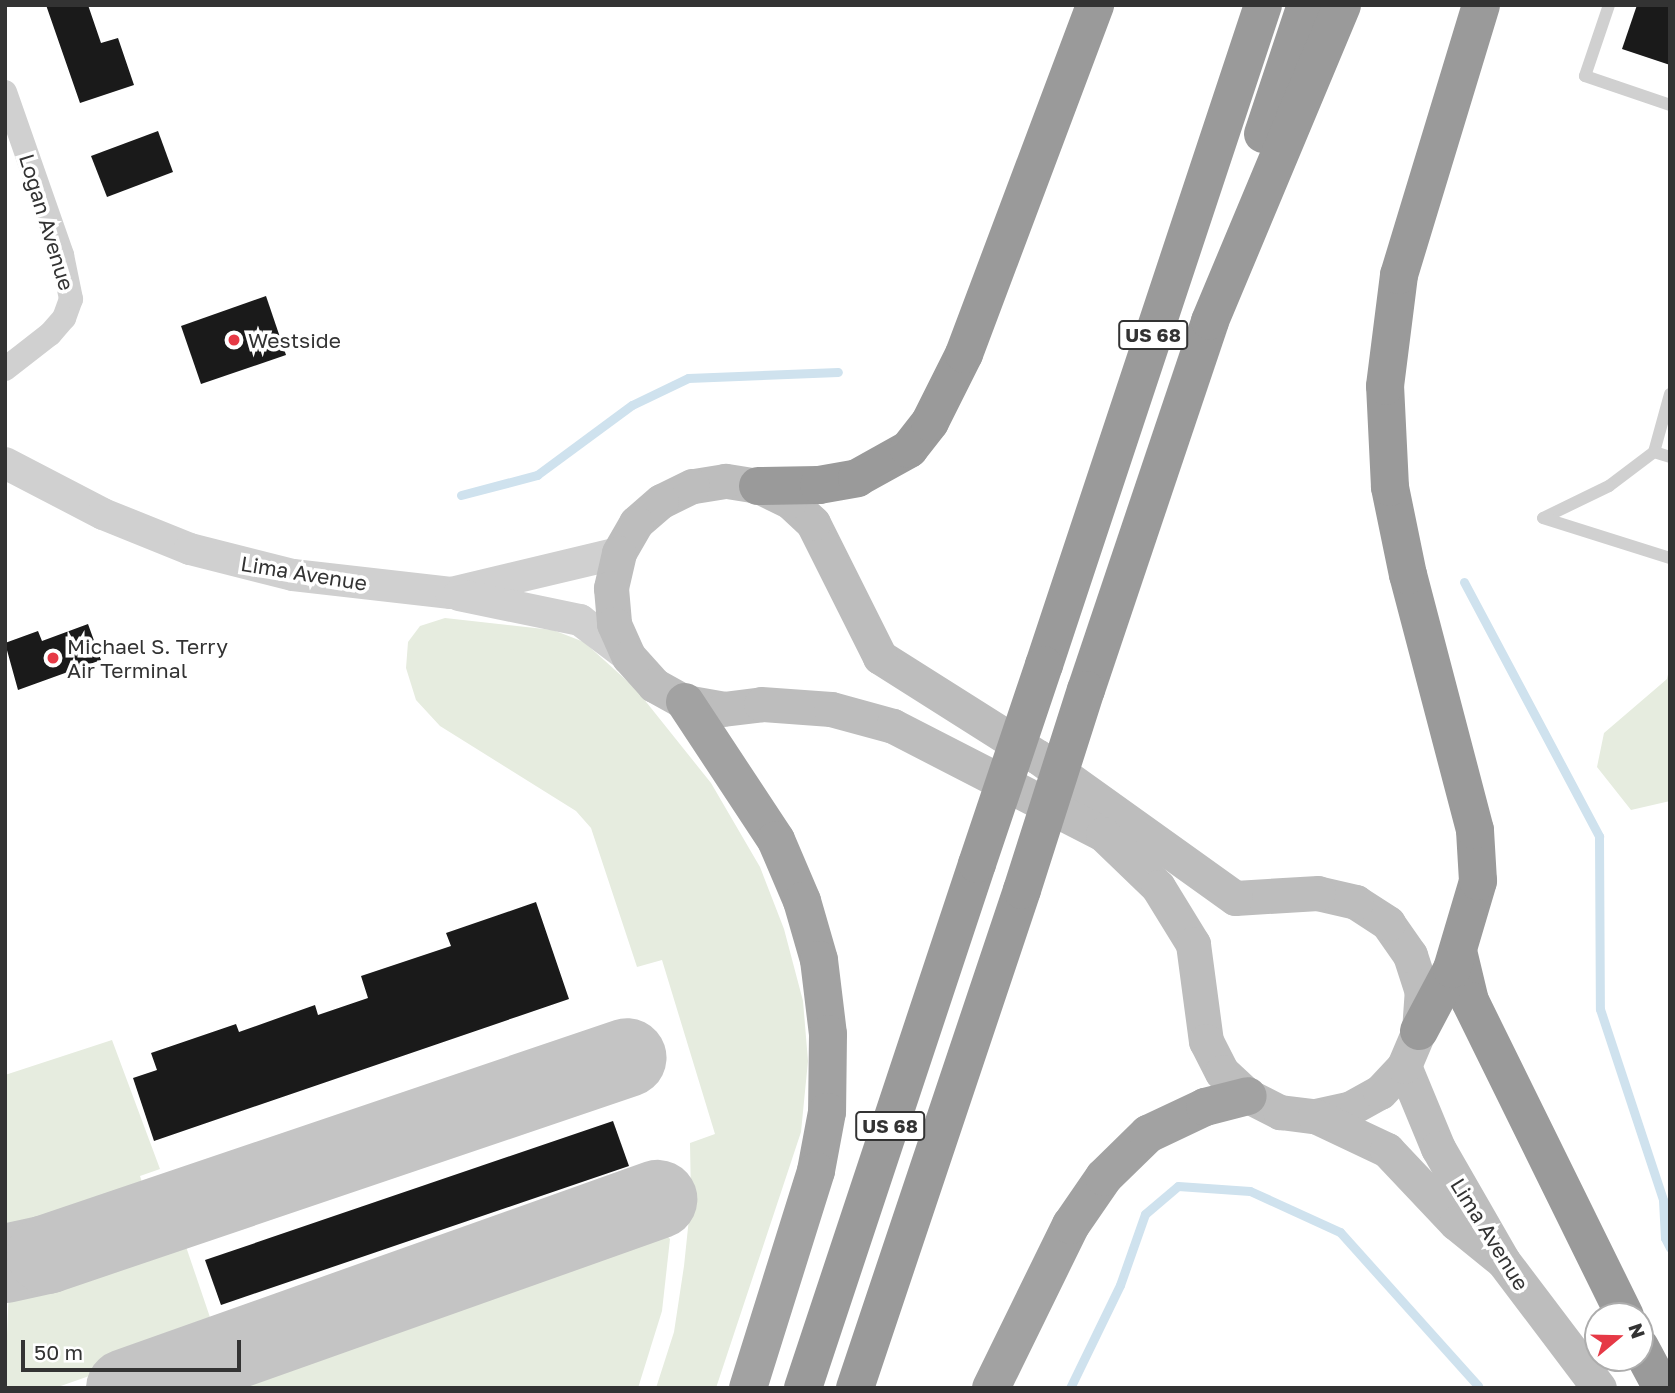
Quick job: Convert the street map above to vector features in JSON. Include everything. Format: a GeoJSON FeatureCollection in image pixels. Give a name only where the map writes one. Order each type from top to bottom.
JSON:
{"type":"FeatureCollection","features":[{"type":"Feature","properties":{"kind":"highway"},"geometry":{"type":"LineString","coordinates":[[758,486],[819,485],[857,478],[909,449],[930,422],[964,354],[1095,5]]}},
{"type":"Feature","properties":{"kind":"highway","name":"US 68"},"geometry":{"type":"LineString","coordinates":[[803,1388],[1263,5]]}},
{"type":"Feature","properties":{"kind":"highway"},"geometry":{"type":"LineString","coordinates":[[1210,321],[1231,227],[1306,5]]}},
{"type":"Feature","properties":{"kind":"highway","name":"US 68"},"geometry":{"type":"LineString","coordinates":[[855,1388],[1210,321],[1342,5]]}},
{"type":"Feature","properties":{"kind":"highway"},"geometry":{"type":"LineString","coordinates":[[1419,1031],[1458,951],[1478,881],[1475,830],[1395,512],[1385,386],[1399,275],[1481,5]]}},
{"type":"Feature","properties":{"kind":"highway"},"geometry":{"type":"LineString","coordinates":[[685,702],[776,840],[802,901],[818,960],[828,1034],[827,1112],[816,1171],[748,1388]]}},
{"type":"Feature","properties":{"kind":"highway"},"geometry":{"type":"LineString","coordinates":[[1458,951],[1470,1001],[1618,1302]]}},
{"type":"Feature","properties":{"kind":"highway"},"geometry":{"type":"LineString","coordinates":[[991,1388],[1072,1225],[1104,1177],[1148,1134],[1205,1107],[1248,1096]]}},
{"type":"Feature","properties":{"kind":"highway"},"geometry":{"type":"LineString","coordinates":[[1653,1372],[1662,1388]]}},
{"type":"Feature","properties":{"kind":"main road"},"geometry":{"type":"LineString","coordinates":[[725,481],[758,486],[789,501],[813,523],[880,657],[1038,757],[1235,898],[1318,893],[1356,902],[1388,923],[1410,955],[1422,992],[1419,1031],[1404,1066],[1380,1092],[1349,1110],[1315,1116],[1280,1112],[1248,1096],[1222,1072],[1206,1041],[1193,944],[1157,887],[1103,834],[893,726],[831,709],[761,704],[723,709],[685,702],[654,684],[629,657],[614,624],[611,588],[619,553],[636,523],[661,501],[692,486],[725,481]]}},
{"type":"Feature","properties":{"kind":"main road","name":"Lima Avenue"},"geometry":{"type":"LineString","coordinates":[[1404,1066],[1438,1149],[1503,1261],[1599,1388]]}},
{"type":"Feature","properties":{"kind":"main road"},"geometry":{"type":"LineString","coordinates":[[1315,1116],[1387,1150],[1456,1223],[1503,1261]]}},
{"type":"Feature","properties":{"kind":"street","name":"Logan Avenue"},"geometry":{"type":"LineString","coordinates":[[5,92],[62,255],[71,299],[65,318],[50,334],[5,369]]}},
{"type":"Feature","properties":{"kind":"street","name":"Lima Avenue"},"geometry":{"type":"LineString","coordinates":[[5,463],[103,514],[239,565],[451,593],[619,553]]}},
{"type":"Feature","properties":{"kind":"street"},"geometry":{"type":"LineString","coordinates":[[451,593],[580,620],[629,657]]}},
{"type":"Feature","properties":{"kind":"lane"},"geometry":{"type":"LineString","coordinates":[[1609,5],[1585,76],[1670,105]]}},
{"type":"Feature","properties":{"kind":"lane"},"geometry":{"type":"LineString","coordinates":[[1670,394],[1654,452],[1609,486],[1544,518],[1670,558]]}},
{"type":"Feature","properties":{"kind":"lane"},"geometry":{"type":"LineString","coordinates":[[1654,452],[1670,457]]}},
{"type":"Feature","properties":{"kind":"shaded area"},"geometry":{"type":"Polygon","coordinates":[[[445,618],[553,630],[584,642],[635,688],[711,783],[760,867],[784,929],[803,1001],[808,1061],[801,1132],[716,1388],[656,1388],[674,1332],[684,1266],[691,1199],[690,1143],[715,1134],[662,960],[637,967],[591,828],[576,811],[440,726],[416,700],[406,668],[408,642],[420,626],[445,618]]]}},
{"type":"Feature","properties":{"kind":"shaded area"},"geometry":{"type":"Polygon","coordinates":[[[1670,665],[1670,801],[1631,810],[1597,767],[1604,733],[1667,679],[1670,665]]]}},
{"type":"Feature","properties":{"kind":"shaded area"},"geometry":{"type":"Polygon","coordinates":[[[112,1040],[160,1169],[140,1176],[146,1195],[18,1238],[5,1234],[5,1075],[112,1040]]]}},
{"type":"Feature","properties":{"kind":"shaded area"},"geometry":{"type":"Polygon","coordinates":[[[179,1226],[215,1332],[55,1388],[5,1388],[9,1284],[179,1226]]]}},
{"type":"Feature","properties":{"kind":"shaded area"},"geometry":{"type":"Polygon","coordinates":[[[648,1231],[663,1232],[670,1239],[662,1311],[638,1388],[184,1388],[648,1231]]]}},
{"type":"Feature","properties":{"kind":"building"},"geometry":{"type":"Polygon","coordinates":[[[46,5],[88,5],[101,43],[118,38],[134,85],[80,103],[46,5]]]}},
{"type":"Feature","properties":{"kind":"building"},"geometry":{"type":"Polygon","coordinates":[[[1637,5],[1670,5],[1670,65],[1622,49],[1637,5]]]}},
{"type":"Feature","properties":{"kind":"building"},"geometry":{"type":"Polygon","coordinates":[[[158,131],[173,172],[107,197],[91,156],[158,131]]]}},
{"type":"Feature","properties":{"kind":"building","name":"Westside"},"geometry":{"type":"Polygon","coordinates":[[[266,296],[286,355],[201,384],[181,326],[266,296]]]}},
{"type":"Feature","properties":{"kind":"building","name":"Michael S. Terry Air Terminal"},"geometry":{"type":"Polygon","coordinates":[[[88,624],[101,660],[18,690],[5,643],[38,631],[42,641],[88,624]]]}},
{"type":"Feature","properties":{"kind":"building"},"geometry":{"type":"Polygon","coordinates":[[[536,902],[569,999],[154,1141],[133,1078],[157,1070],[151,1053],[236,1024],[239,1032],[315,1005],[318,1015],[368,998],[361,976],[451,946],[446,933],[536,902]]]}},
{"type":"Feature","properties":{"kind":"building"},"geometry":{"type":"Polygon","coordinates":[[[613,1121],[629,1166],[221,1305],[205,1260],[613,1121]]]}},
{"type":"Feature","properties":{"kind":"waterway"},"geometry":{"type":"LineString","coordinates":[[461,495],[537,475],[632,405],[688,378],[838,372]]}},
{"type":"Feature","properties":{"kind":"waterway"},"geometry":{"type":"LineString","coordinates":[[1464,582],[1599,836],[1600,1009],[1663,1200],[1665,1238],[1670,1248]]}},
{"type":"Feature","properties":{"kind":"waterway"},"geometry":{"type":"LineString","coordinates":[[1070,1388],[1120,1285],[1145,1214],[1178,1186],[1250,1191],[1340,1232],[1478,1386]]}},
{"type":"Feature","properties":{"kind":"taxiway"},"geometry":{"type":"LineString","coordinates":[[5,1263],[46,1254],[627,1057]]}},
{"type":"Feature","properties":{"kind":"taxiway"},"geometry":{"type":"LineString","coordinates":[[125,1388],[657,1199]]}},
{"type":"Feature","properties":{"kind":"place","name":"Westside"},"geometry":{"type":"Point","coordinates":[234,340]}},
{"type":"Feature","properties":{"kind":"place","name":"Michael S. Terry Air Terminal"},"geometry":{"type":"Point","coordinates":[53,658]}}]}
